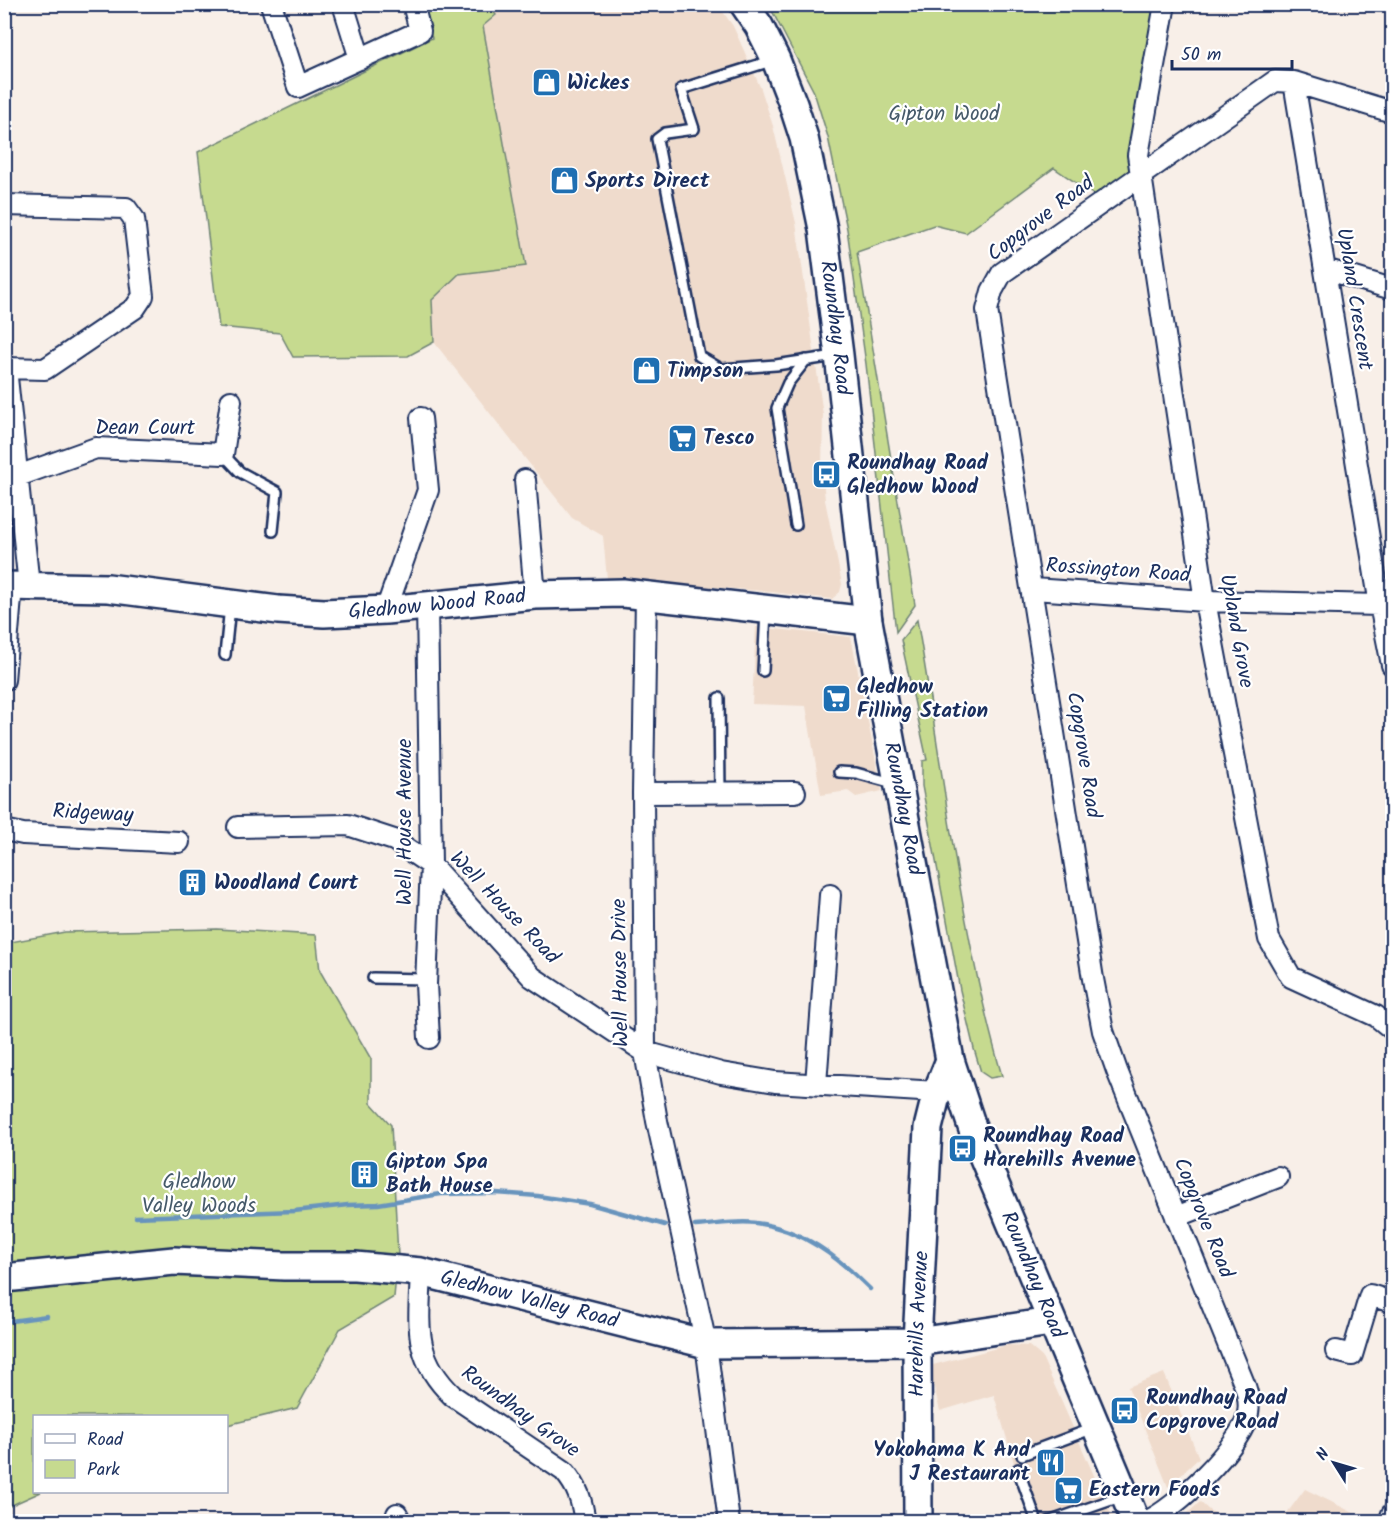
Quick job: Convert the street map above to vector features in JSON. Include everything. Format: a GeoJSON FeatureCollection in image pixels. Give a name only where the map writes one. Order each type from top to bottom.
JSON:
{"type":"FeatureCollection","features":[{"type":"Feature","properties":{"kind":"street"},"geometry":{"type":"LineString","coordinates":[[271,4],[298,87],[420,32],[413,4]]}},
{"type":"Feature","properties":{"kind":"street"},"geometry":{"type":"LineString","coordinates":[[343,4],[360,58]]}},
{"type":"Feature","properties":{"kind":"street","name":"Roundhay Road"},"geometry":{"type":"LineString","coordinates":[[744,4],[759,26],[776,60],[793,104],[804,138],[823,229],[868,621],[950,1060],[976,1139],[1136,1521]]}},
{"type":"Feature","properties":{"kind":"street"},"geometry":{"type":"LineString","coordinates":[[1143,174],[1138,155],[1165,4]]}},
{"type":"Feature","properties":{"kind":"street","name":"Copgrove Road"},"geometry":{"type":"LineString","coordinates":[[1145,1521],[1156,1517],[1200,1480],[1244,1428],[1249,1400],[1103,1031],[987,310],[992,291],[1002,273],[1275,81],[1294,82]]}},
{"type":"Feature","properties":{"kind":"street"},"geometry":{"type":"LineString","coordinates":[[1294,82],[1392,112]]}},
{"type":"Feature","properties":{"kind":"street","name":"Upland Crescent"},"geometry":{"type":"LineString","coordinates":[[1294,82],[1380,605],[1392,665]]}},
{"type":"Feature","properties":{"kind":"street","name":"Upland Grove"},"geometry":{"type":"LineString","coordinates":[[1143,174],[1205,601],[1269,939],[1291,977],[1376,1016],[1392,1029]]}},
{"type":"Feature","properties":{"kind":"street"},"geometry":{"type":"LineString","coordinates":[[4,205],[126,208],[134,219],[143,296],[135,308],[45,369],[5,368],[18,476],[15,586],[4,680]]}},
{"type":"Feature","properties":{"kind":"street"},"geometry":{"type":"LineString","coordinates":[[1325,269],[1392,289]]}},
{"type":"Feature","properties":{"kind":"street","name":"Dean Court"},"geometry":{"type":"LineString","coordinates":[[18,476],[96,448],[223,454],[231,401]]}},
{"type":"Feature","properties":{"kind":"street"},"geometry":{"type":"LineString","coordinates":[[386,610],[428,490],[421,418]]}},
{"type":"Feature","properties":{"kind":"street"},"geometry":{"type":"LineString","coordinates":[[525,480],[535,595]]}},
{"type":"Feature","properties":{"kind":"street","name":"Gledhow Wood Road"},"geometry":{"type":"LineString","coordinates":[[15,586],[108,588],[324,614],[535,595],[623,593],[868,621]]}},
{"type":"Feature","properties":{"kind":"street","name":"Rossington Road"},"geometry":{"type":"LineString","coordinates":[[1033,589],[1205,601],[1380,605]]}},
{"type":"Feature","properties":{"kind":"street","name":"Well House Drive"},"geometry":{"type":"LineString","coordinates":[[646,595],[643,793],[645,1052],[657,1121],[706,1344],[729,1521]]}},
{"type":"Feature","properties":{"kind":"street","name":"Well House Avenue"},"geometry":{"type":"LineString","coordinates":[[427,605],[431,865],[426,979],[429,1038]]}},
{"type":"Feature","properties":{"kind":"street"},"geometry":{"type":"LineString","coordinates":[[643,793],[795,792]]}},
{"type":"Feature","properties":{"kind":"street","name":"Well House Road"},"geometry":{"type":"LineString","coordinates":[[238,827],[348,825],[393,840],[431,865],[532,977],[645,1052],[721,1072],[775,1082],[937,1092]]}},
{"type":"Feature","properties":{"kind":"street","name":"Ridgeway"},"geometry":{"type":"LineString","coordinates":[[4,830],[23,834],[179,842]]}},
{"type":"Feature","properties":{"kind":"street"},"geometry":{"type":"LineString","coordinates":[[816,1084],[830,895]]}},
{"type":"Feature","properties":{"kind":"street","name":"Harehills Avenue"},"geometry":{"type":"LineString","coordinates":[[918,1521],[916,1342],[928,1128],[937,1092],[950,1060]]}},
{"type":"Feature","properties":{"kind":"street"},"geometry":{"type":"LineString","coordinates":[[928,1128],[965,1108]]}},
{"type":"Feature","properties":{"kind":"street"},"geometry":{"type":"LineString","coordinates":[[1176,1217],[1278,1177]]}},
{"type":"Feature","properties":{"kind":"street","name":"Gledhow Valley Road"},"geometry":{"type":"LineString","coordinates":[[4,1278],[174,1261],[284,1266],[355,1266],[421,1272],[706,1344],[916,1342],[1051,1322]]}},
{"type":"Feature","properties":{"kind":"street","name":"Roundhay Grove"},"geometry":{"type":"LineString","coordinates":[[421,1272],[420,1338],[427,1365],[438,1383],[453,1396],[564,1471],[574,1483],[581,1498],[585,1521]]}},
{"type":"Feature","properties":{"kind":"street"},"geometry":{"type":"LineString","coordinates":[[1336,1351],[1352,1355],[1370,1295],[1392,1302]]}},
{"type":"Feature","properties":{"kind":"street"},"geometry":{"type":"LineString","coordinates":[[1389,1521],[1392,1514]]}},
{"type":"Feature","properties":{"kind":"lane"},"geometry":{"type":"LineString","coordinates":[[776,60],[681,89],[694,129],[665,133],[657,139],[699,356],[721,369],[839,355]]}},
{"type":"Feature","properties":{"kind":"lane"},"geometry":{"type":"LineString","coordinates":[[796,525],[777,408],[788,383],[806,360]]}},
{"type":"Feature","properties":{"kind":"lane"},"geometry":{"type":"LineString","coordinates":[[223,454],[240,472],[277,492],[273,531]]}},
{"type":"Feature","properties":{"kind":"lane"},"geometry":{"type":"LineString","coordinates":[[225,655],[230,604]]}},
{"type":"Feature","properties":{"kind":"lane"},"geometry":{"type":"LineString","coordinates":[[763,670],[766,609]]}},
{"type":"Feature","properties":{"kind":"lane"},"geometry":{"type":"LineString","coordinates":[[719,698],[720,793]]}},
{"type":"Feature","properties":{"kind":"lane"},"geometry":{"type":"LineString","coordinates":[[839,772],[856,772],[899,784]]}},
{"type":"Feature","properties":{"kind":"lane"},"geometry":{"type":"LineString","coordinates":[[374,978],[426,979]]}},
{"type":"Feature","properties":{"kind":"lane"},"geometry":{"type":"LineString","coordinates":[[1022,1455],[1097,1427]]}},
{"type":"Feature","properties":{"kind":"lane"},"geometry":{"type":"LineString","coordinates":[[1018,1469],[1036,1521]]}},
{"type":"Feature","properties":{"kind":"lane"},"geometry":{"type":"LineString","coordinates":[[1048,1521],[1125,1495]]}},
{"type":"Feature","properties":{"kind":"shaded area"},"geometry":{"type":"Polygon","coordinates":[[[488,5],[718,5],[733,26],[761,89],[773,126],[796,223],[823,415],[822,467],[825,500],[842,584],[840,592],[832,599],[607,579],[603,536],[572,518],[434,342],[432,300],[459,273],[526,266],[483,26],[496,16],[488,5]]]}},
{"type":"Feature","properties":{"kind":"shaded area"},"geometry":{"type":"Polygon","coordinates":[[[756,627],[851,637],[882,791],[856,797],[848,791],[821,795],[806,706],[752,704],[756,627]]]}},
{"type":"Feature","properties":{"kind":"shaded area"},"geometry":{"type":"Polygon","coordinates":[[[1008,1345],[1029,1346],[1042,1357],[1114,1521],[1031,1521],[994,1395],[940,1411],[929,1366],[1008,1345]]]}},
{"type":"Feature","properties":{"kind":"shaded area"},"geometry":{"type":"Polygon","coordinates":[[[1164,1373],[1199,1458],[1168,1487],[1128,1387],[1164,1373]]]}},
{"type":"Feature","properties":{"kind":"shaded area"},"geometry":{"type":"Polygon","coordinates":[[[1305,1489],[1370,1521],[1281,1521],[1305,1489]]]}},
{"type":"Feature","properties":{"kind":"shaded area"},"geometry":{"type":"Polygon","coordinates":[[[1200,1502],[1210,1511],[1238,1521],[1179,1521],[1200,1502]]]}},
{"type":"Feature","properties":{"kind":"green space"},"geometry":{"type":"Polygon","coordinates":[[[422,5],[488,5],[496,15],[483,26],[526,266],[459,274],[432,300],[434,342],[408,356],[293,357],[280,333],[219,327],[198,152],[432,38],[422,5]]]}},
{"type":"Feature","properties":{"kind":"green space","name":"Gipton Wood"},"geometry":{"type":"Polygon","coordinates":[[[769,5],[1165,5],[1142,174],[1103,201],[1054,168],[966,233],[934,225],[857,252],[915,605],[896,632],[866,364],[847,229],[828,137],[814,92],[769,5]]]}},
{"type":"Feature","properties":{"kind":"green space"},"geometry":{"type":"Polygon","coordinates":[[[917,620],[963,906],[987,1020],[1002,1076],[990,1078],[981,1072],[960,990],[922,786],[922,761],[927,760],[901,640],[917,620]]]}},
{"type":"Feature","properties":{"kind":"green space","name":"Gledhow Valley Woods"},"geometry":{"type":"Polygon","coordinates":[[[217,929],[316,935],[320,971],[371,1059],[371,1103],[391,1125],[398,1256],[394,1297],[340,1329],[297,1408],[228,1425],[228,1415],[33,1415],[33,1493],[39,1493],[5,1508],[5,943],[65,932],[217,929]]]}},
{"type":"Feature","properties":{"kind":"waterway"},"geometry":{"type":"LineString","coordinates":[[136,1217],[294,1211],[378,1204],[441,1194],[496,1193],[538,1196],[590,1204],[665,1225]]}},
{"type":"Feature","properties":{"kind":"waterway"},"geometry":{"type":"LineString","coordinates":[[695,1226],[749,1222],[789,1231],[832,1256],[870,1289]]}},
{"type":"Feature","properties":{"kind":"waterway"},"geometry":{"type":"LineString","coordinates":[[4,1322],[47,1316]]}},
{"type":"Feature","properties":{"kind":"place","name":"Wickes"},"geometry":{"type":"Point","coordinates":[546,83]}},
{"type":"Feature","properties":{"kind":"place","name":"Sports Direct"},"geometry":{"type":"Point","coordinates":[564,181]}},
{"type":"Feature","properties":{"kind":"place","name":"Timpson"},"geometry":{"type":"Point","coordinates":[646,371]}},
{"type":"Feature","properties":{"kind":"place","name":"Tesco"},"geometry":{"type":"Point","coordinates":[682,438]}},
{"type":"Feature","properties":{"kind":"place","name":"Roundhay Road Gledhow Wood"},"geometry":{"type":"Point","coordinates":[826,475]}},
{"type":"Feature","properties":{"kind":"place","name":"Gledhow Filling Station"},"geometry":{"type":"Point","coordinates":[836,699]}},
{"type":"Feature","properties":{"kind":"place","name":"Woodland Court"},"geometry":{"type":"Point","coordinates":[193,883]}},
{"type":"Feature","properties":{"kind":"place","name":"Roundhay Road Harehills Avenue"},"geometry":{"type":"Point","coordinates":[962,1148]}},
{"type":"Feature","properties":{"kind":"place","name":"Gipton Spa Bath House"},"geometry":{"type":"Point","coordinates":[365,1174]}},
{"type":"Feature","properties":{"kind":"place","name":"Roundhay Road Copgrove Road"},"geometry":{"type":"Point","coordinates":[1125,1410]}},
{"type":"Feature","properties":{"kind":"place","name":"Yokohama K And J Restaurant"},"geometry":{"type":"Point","coordinates":[1051,1462]}},
{"type":"Feature","properties":{"kind":"place","name":"Eastern Foods"},"geometry":{"type":"Point","coordinates":[1068,1490]}}]}
